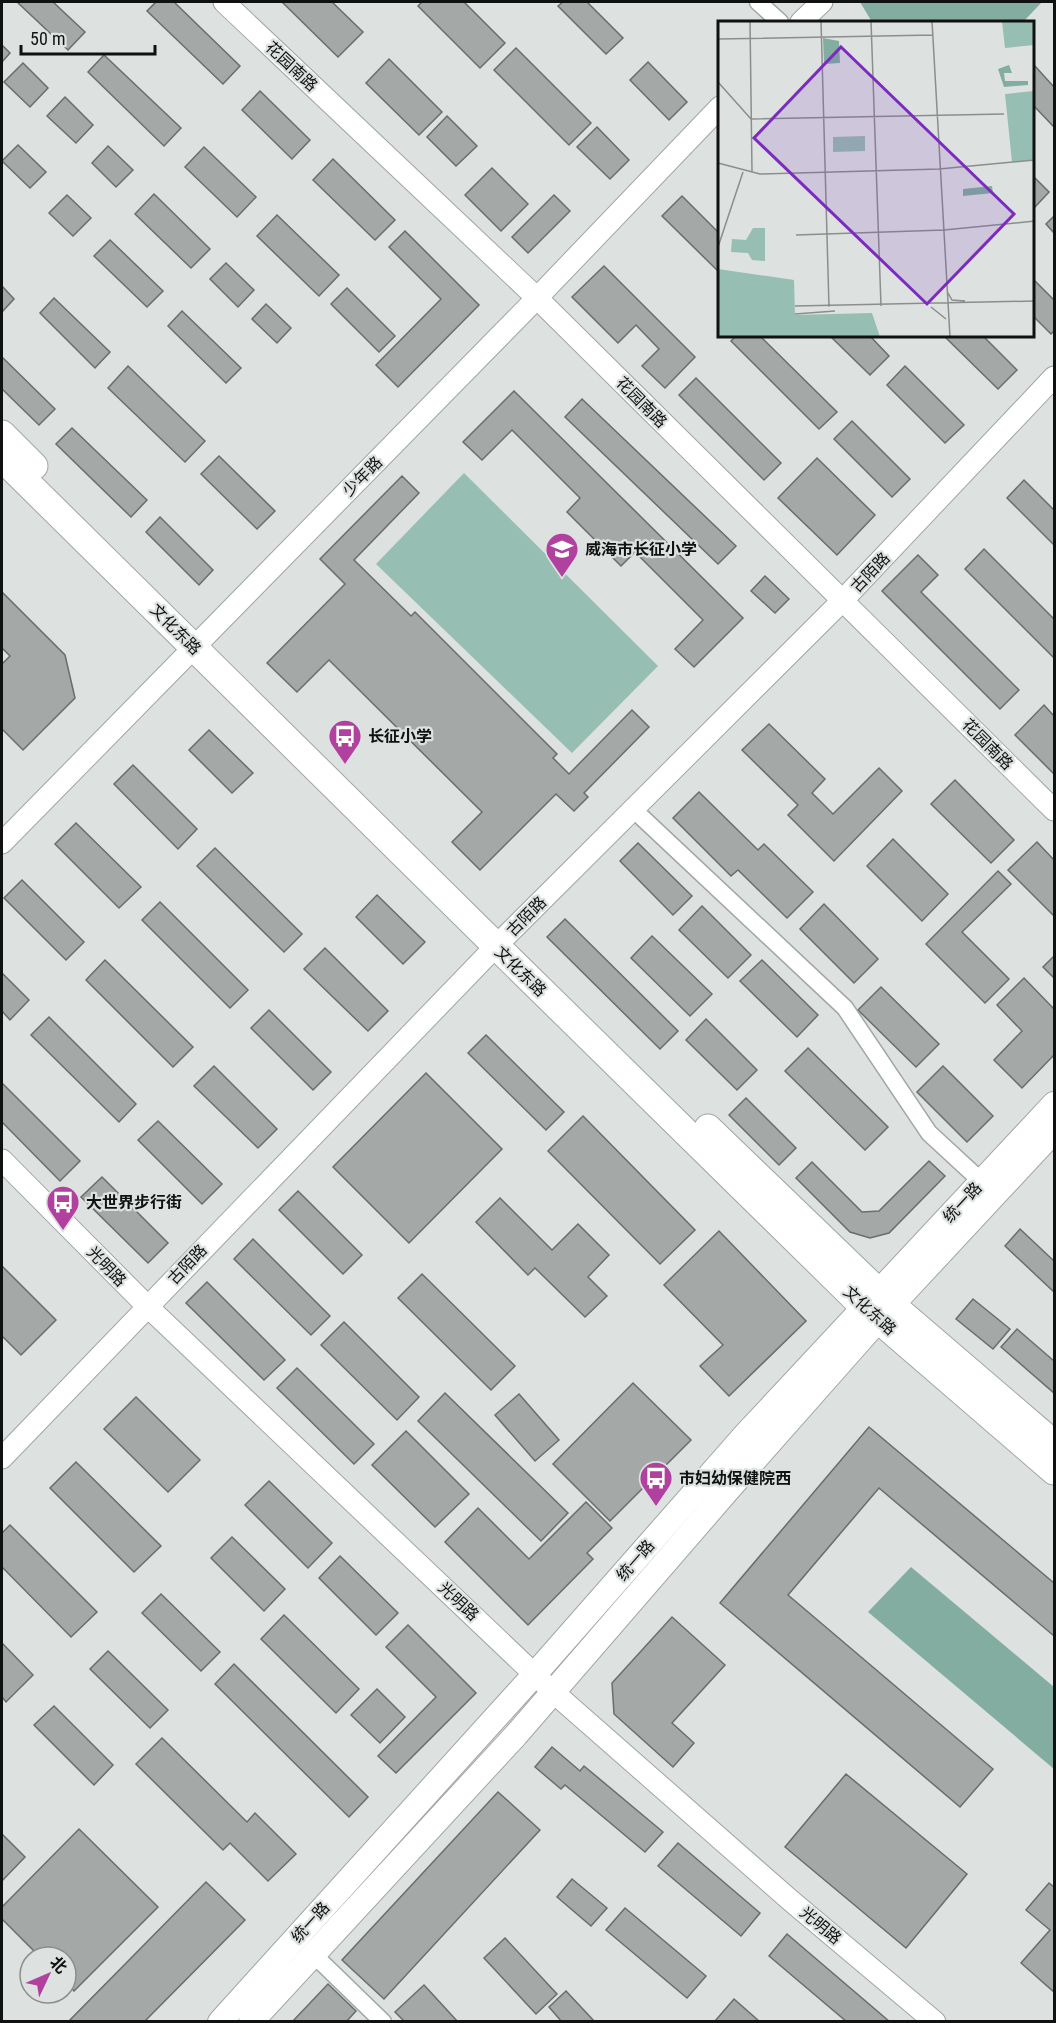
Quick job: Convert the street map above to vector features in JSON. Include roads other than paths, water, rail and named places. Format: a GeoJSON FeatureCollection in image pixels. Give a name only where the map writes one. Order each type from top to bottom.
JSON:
{"type":"FeatureCollection","features":[{"type":"Feature","properties":{"kind":"main road"},"geometry":{"type":"LineString","coordinates":[[2,434],[200,641]]}},
{"type":"Feature","properties":{"kind":"main road","name":"文化东路"},"geometry":{"type":"LineString","coordinates":[[2,458],[200,641],[501,941],[878,1306],[1054,1471]]}},
{"type":"Feature","properties":{"kind":"main road","name":"统一路"},"geometry":{"type":"LineString","coordinates":[[251,2022],[516,1735],[981,1181],[1054,1104]]}},
{"type":"Feature","properties":{"kind":"main road","name":"统一路"},"geometry":{"type":"LineString","coordinates":[[220,2022],[535,1674],[746,1434],[1054,1131]]}},
{"type":"Feature","properties":{"kind":"main road"},"geometry":{"type":"LineString","coordinates":[[878,1306],[1054,1444]]}},
{"type":"Feature","properties":{"kind":"street","name":"花园南路"},"geometry":{"type":"LineString","coordinates":[[224,2],[537,298],[1054,810]]}},
{"type":"Feature","properties":{"kind":"street"},"geometry":{"type":"LineString","coordinates":[[758,2],[779,21]]}},
{"type":"Feature","properties":{"kind":"street"},"geometry":{"type":"LineString","coordinates":[[802,21],[822,2]]}},
{"type":"Feature","properties":{"kind":"street","name":"少年路"},"geometry":{"type":"LineString","coordinates":[[2,843],[537,298],[718,109]]}},
{"type":"Feature","properties":{"kind":"street","name":"古陌路"},"geometry":{"type":"LineString","coordinates":[[2,1458],[501,941],[842,601],[1054,377]]}},
{"type":"Feature","properties":{"kind":"street"},"geometry":{"type":"LineString","coordinates":[[633,810],[845,1008],[929,1133],[981,1181]]}},
{"type":"Feature","properties":{"kind":"street","name":"光明路"},"geometry":{"type":"LineString","coordinates":[[2,1160],[147,1306],[552,1691],[790,1900],[935,2022]]}},
{"type":"Feature","properties":{"kind":"street"},"geometry":{"type":"LineString","coordinates":[[314,1955],[382,2022]]}},
{"type":"Feature","properties":{"kind":"place","name":"威海市长征小学"},"geometry":{"type":"Point","coordinates":[562,578]}},
{"type":"Feature","properties":{"kind":"place","name":"长征小学"},"geometry":{"type":"Point","coordinates":[345,765]}},
{"type":"Feature","properties":{"kind":"place","name":"大世界步行街"},"geometry":{"type":"Point","coordinates":[63,1231]}},
{"type":"Feature","properties":{"kind":"place","name":"市妇幼保健院西"},"geometry":{"type":"Point","coordinates":[656,1507]}}]}
